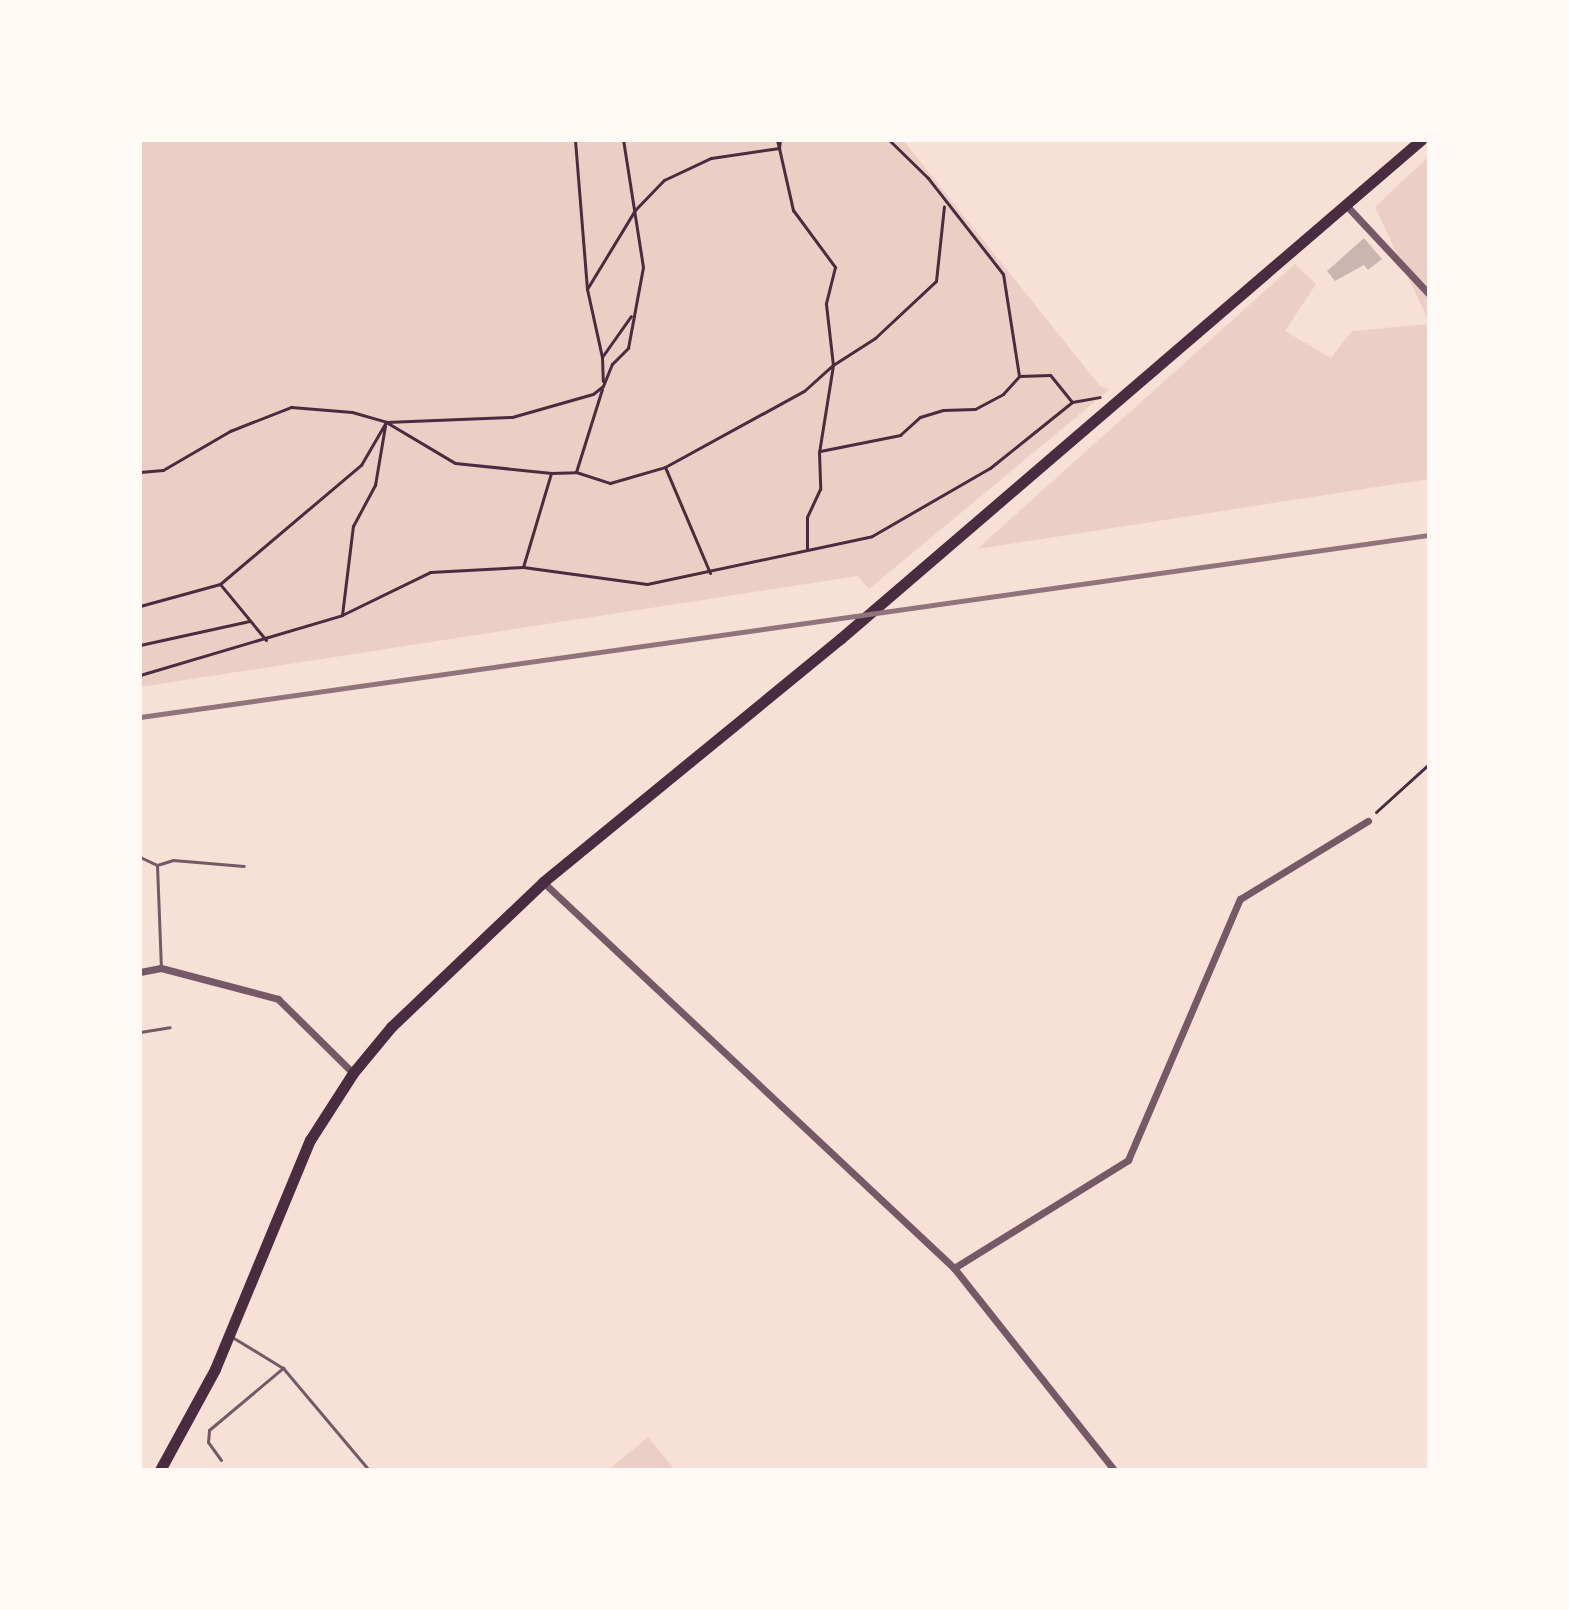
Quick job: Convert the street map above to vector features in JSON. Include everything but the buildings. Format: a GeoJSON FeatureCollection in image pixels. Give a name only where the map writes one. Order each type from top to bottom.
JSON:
{"type":"FeatureCollection","features":[{"type":"Feature","properties":{"kind":"main road"},"geometry":{"type":"LineString","coordinates":[[160,1470],[229,1335],[310,1140],[353,1073],[391,1027],[543,882],[840,639],[1117,397],[1421,140]]}},
{"type":"Feature","properties":{"kind":"street"},"geometry":{"type":"LineString","coordinates":[[1345,204],[1429,294]]}},
{"type":"Feature","properties":{"kind":"street"},"geometry":{"type":"LineString","coordinates":[[954,1268],[1128,1160],[1240,899],[1368,821]]}},
{"type":"Feature","properties":{"kind":"street"},"geometry":{"type":"LineString","coordinates":[[543,882],[954,1268],[1114,1470]]}},
{"type":"Feature","properties":{"kind":"street"},"geometry":{"type":"LineString","coordinates":[[140,972],[161,968],[278,999],[353,1073]]}},
{"type":"Feature","properties":{"kind":"lane"},"geometry":{"type":"LineString","coordinates":[[140,857],[157,865],[173,860],[244,866]]}},
{"type":"Feature","properties":{"kind":"lane"},"geometry":{"type":"LineString","coordinates":[[157,865],[161,968]]}},
{"type":"Feature","properties":{"kind":"lane"},"geometry":{"type":"LineString","coordinates":[[140,1032],[170,1027]]}},
{"type":"Feature","properties":{"kind":"lane"},"geometry":{"type":"LineString","coordinates":[[229,1335],[283,1368],[369,1470]]}},
{"type":"Feature","properties":{"kind":"lane"},"geometry":{"type":"LineString","coordinates":[[221,1460],[208,1442],[209,1430],[283,1368]]}},
{"type":"Feature","properties":{"kind":"path"},"geometry":{"type":"LineString","coordinates":[[575,140],[587,289],[602,357],[603,386]]}},
{"type":"Feature","properties":{"kind":"path"},"geometry":{"type":"LineString","coordinates":[[576,472],[612,364],[628,348],[643,267],[623,140]]}},
{"type":"Feature","properties":{"kind":"path"},"geometry":{"type":"LineString","coordinates":[[779,140],[793,210],[835,267],[826,304],[833,365],[819,452],[820,489],[807,517],[807,549]]}},
{"type":"Feature","properties":{"kind":"path"},"geometry":{"type":"LineString","coordinates":[[889,140],[928,178],[944,206],[967,225],[1003,274],[1019,376]]}},
{"type":"Feature","properties":{"kind":"path"},"geometry":{"type":"LineString","coordinates":[[587,289],[635,210],[664,180],[711,158],[779,148]]}},
{"type":"Feature","properties":{"kind":"path"},"geometry":{"type":"LineString","coordinates":[[140,472],[163,470],[230,431],[291,407],[352,412],[386,422],[455,463],[551,473],[576,472],[610,483],[665,467],[804,391],[833,365],[875,338],[936,281],[944,206]]}},
{"type":"Feature","properties":{"kind":"path"},"geometry":{"type":"LineString","coordinates":[[602,357],[632,315]]}},
{"type":"Feature","properties":{"kind":"path"},"geometry":{"type":"LineString","coordinates":[[819,452],[900,435],[920,417],[943,410],[975,409],[1003,394],[1019,376],[1050,375],[1072,402]]}},
{"type":"Feature","properties":{"kind":"path"},"geometry":{"type":"LineString","coordinates":[[386,422],[512,417],[593,394],[603,386]]}},
{"type":"Feature","properties":{"kind":"path"},"geometry":{"type":"LineString","coordinates":[[140,675],[342,615],[430,572],[523,567],[647,584],[872,536],[990,468],[1072,402],[1117,397]]}},
{"type":"Feature","properties":{"kind":"path"},"geometry":{"type":"LineString","coordinates":[[140,606],[220,584],[361,465],[386,422]]}},
{"type":"Feature","properties":{"kind":"path"},"geometry":{"type":"LineString","coordinates":[[342,615],[353,526],[375,485],[386,422]]}},
{"type":"Feature","properties":{"kind":"path"},"geometry":{"type":"LineString","coordinates":[[665,467],[710,573]]}},
{"type":"Feature","properties":{"kind":"path"},"geometry":{"type":"LineString","coordinates":[[523,567],[551,473]]}},
{"type":"Feature","properties":{"kind":"path"},"geometry":{"type":"LineString","coordinates":[[220,584],[266,640]]}},
{"type":"Feature","properties":{"kind":"path"},"geometry":{"type":"LineString","coordinates":[[140,645],[249,621]]}},
{"type":"Feature","properties":{"kind":"path"},"geometry":{"type":"LineString","coordinates":[[1368,821],[1429,764]]}},
{"type":"Feature","properties":{"kind":"shaded area"},"geometry":{"type":"Polygon","coordinates":[[[140,140],[903,140],[1100,386],[1109,390],[869,589],[858,576],[140,687],[140,140]]]}},
{"type":"Feature","properties":{"kind":"shaded area"},"geometry":{"type":"Polygon","coordinates":[[[1429,156],[1429,322],[1375,207],[1429,156]]]}},
{"type":"Feature","properties":{"kind":"shaded area"},"geometry":{"type":"Polygon","coordinates":[[[1295,264],[1316,284],[1285,331],[1331,358],[1352,331],[1429,324],[1429,479],[977,549],[1295,264]]]}},
{"type":"Feature","properties":{"kind":"shaded area"},"geometry":{"type":"Polygon","coordinates":[[[648,1437],[675,1470],[608,1470],[648,1437]]]}},
{"type":"Feature","properties":{"kind":"railway"},"geometry":{"type":"LineString","coordinates":[[140,717],[1429,535]]}}]}
